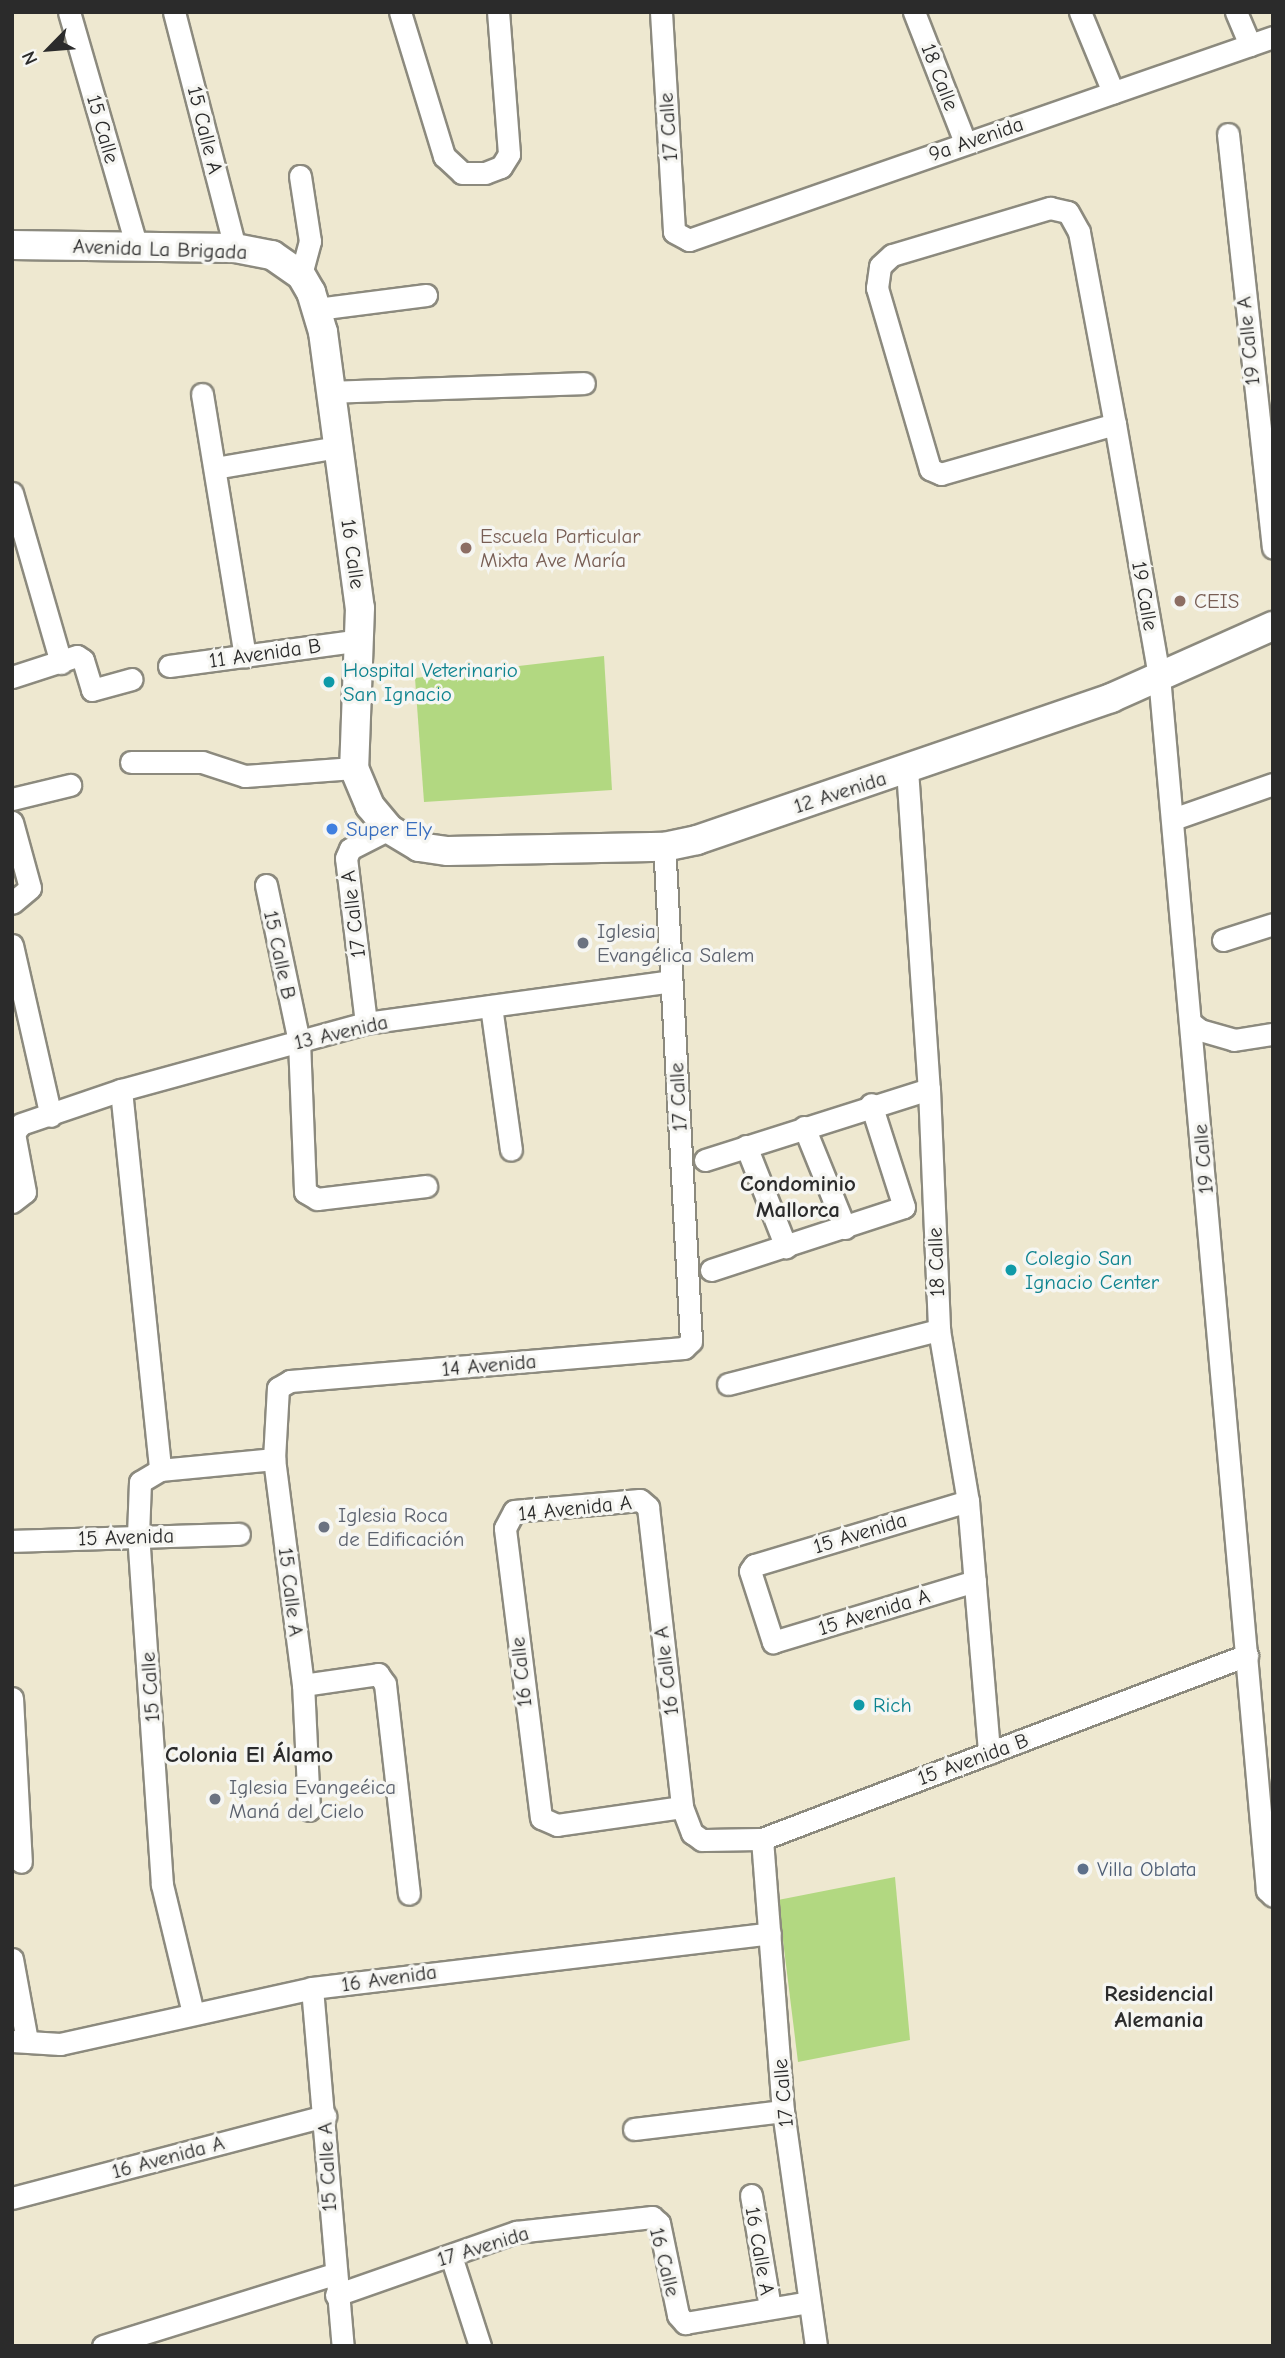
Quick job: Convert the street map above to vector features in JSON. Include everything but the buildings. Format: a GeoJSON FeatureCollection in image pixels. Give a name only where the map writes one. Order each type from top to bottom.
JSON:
{"type":"FeatureCollection","features":[{"type":"Feature","properties":{"kind":"main road","name":"Avenida La Brigada"},"geometry":{"type":"LineString","coordinates":[[12,245],[235,248],[272,255],[301,275]]}},
{"type":"Feature","properties":{"kind":"main road","name":"16 Calle"},"geometry":{"type":"LineString","coordinates":[[301,275],[317,309],[360,608],[361,640],[354,768],[370,806],[389,829]]}},
{"type":"Feature","properties":{"kind":"main road","name":"12 Avenida"},"geometry":{"type":"LineString","coordinates":[[389,829],[419,847],[448,850],[664,847],[907,769],[1111,698],[1273,626]]}},
{"type":"Feature","properties":{"kind":"street","name":"15 Calle"},"geometry":{"type":"LineString","coordinates":[[69,12],[137,247]]}},
{"type":"Feature","properties":{"kind":"street","name":"15 Calle A"},"geometry":{"type":"LineString","coordinates":[[174,12],[235,248]]}},
{"type":"Feature","properties":{"kind":"street"},"geometry":{"type":"LineString","coordinates":[[400,12],[444,156],[462,173],[485,173],[501,167],[509,154],[498,12]]}},
{"type":"Feature","properties":{"kind":"street","name":"17 Calle"},"geometry":{"type":"LineString","coordinates":[[661,12],[674,232],[680,239]]}},
{"type":"Feature","properties":{"kind":"street","name":"18 Calle"},"geometry":{"type":"LineString","coordinates":[[914,12],[965,142]]}},
{"type":"Feature","properties":{"kind":"street"},"geometry":{"type":"LineString","coordinates":[[1080,12],[1112,92]]}},
{"type":"Feature","properties":{"kind":"street"},"geometry":{"type":"LineString","coordinates":[[1236,12],[1250,45]]}},
{"type":"Feature","properties":{"kind":"street","name":"9a Avenida"},"geometry":{"type":"LineString","coordinates":[[680,239],[689,240],[1273,37]]}},
{"type":"Feature","properties":{"kind":"street","name":"19 Calle A"},"geometry":{"type":"LineString","coordinates":[[1228,134],[1273,548]]}},
{"type":"Feature","properties":{"kind":"street"},"geometry":{"type":"LineString","coordinates":[[300,176],[310,241],[301,275]]}},
{"type":"Feature","properties":{"kind":"street","name":"19 Calle"},"geometry":{"type":"LineString","coordinates":[[1115,424],[942,474],[930,469],[877,288],[880,266],[892,255],[1050,208],[1069,212],[1079,232],[1115,424],[1159,676],[1267,1890],[1273,1896]]}},
{"type":"Feature","properties":{"kind":"street"},"geometry":{"type":"LineString","coordinates":[[317,309],[426,295]]}},
{"type":"Feature","properties":{"kind":"street"},"geometry":{"type":"LineString","coordinates":[[330,392],[584,383]]}},
{"type":"Feature","properties":{"kind":"street"},"geometry":{"type":"LineString","coordinates":[[202,394],[246,656]]}},
{"type":"Feature","properties":{"kind":"street"},"geometry":{"type":"LineString","coordinates":[[215,468],[338,447]]}},
{"type":"Feature","properties":{"kind":"street"},"geometry":{"type":"LineString","coordinates":[[12,495],[61,663]]}},
{"type":"Feature","properties":{"kind":"street","name":"11 Avenida B"},"geometry":{"type":"LineString","coordinates":[[169,666],[361,640]]}},
{"type":"Feature","properties":{"kind":"street"},"geometry":{"type":"LineString","coordinates":[[12,677],[81,657],[92,690],[132,679]]}},
{"type":"Feature","properties":{"kind":"street"},"geometry":{"type":"LineString","coordinates":[[131,762],[202,762],[245,775],[354,768]]}},
{"type":"Feature","properties":{"kind":"street","name":"18 Calle"},"geometry":{"type":"LineString","coordinates":[[907,769],[929,1089],[939,1330],[968,1501],[989,1753]]}},
{"type":"Feature","properties":{"kind":"street"},"geometry":{"type":"LineString","coordinates":[[1172,819],[1273,784]]}},
{"type":"Feature","properties":{"kind":"street"},"geometry":{"type":"LineString","coordinates":[[12,799],[70,785]]}},
{"type":"Feature","properties":{"kind":"street"},"geometry":{"type":"LineString","coordinates":[[12,821],[30,888],[12,903]]}},
{"type":"Feature","properties":{"kind":"street","name":"17 Calle A"},"geometry":{"type":"LineString","coordinates":[[366,1023],[346,858],[350,849],[389,829]]}},
{"type":"Feature","properties":{"kind":"street","name":"17 Calle"},"geometry":{"type":"LineString","coordinates":[[664,847],[689,1346]]}},
{"type":"Feature","properties":{"kind":"street","name":"15 Calle B"},"geometry":{"type":"LineString","coordinates":[[266,885],[299,1041],[305,1192],[317,1199],[426,1186]]}},
{"type":"Feature","properties":{"kind":"street"},"geometry":{"type":"LineString","coordinates":[[1223,940],[1273,924]]}},
{"type":"Feature","properties":{"kind":"street"},"geometry":{"type":"LineString","coordinates":[[12,945],[51,1116]]}},
{"type":"Feature","properties":{"kind":"street","name":"13 Avenida"},"geometry":{"type":"LineString","coordinates":[[16,1130],[121,1090],[366,1023],[671,981]]}},
{"type":"Feature","properties":{"kind":"street"},"geometry":{"type":"LineString","coordinates":[[491,1006],[511,1150]]}},
{"type":"Feature","properties":{"kind":"street"},"geometry":{"type":"LineString","coordinates":[[1191,1023],[1200,1030],[1234,1040],[1273,1034]]}},
{"type":"Feature","properties":{"kind":"street"},"geometry":{"type":"LineString","coordinates":[[705,1160],[871,1104],[929,1089]]}},
{"type":"Feature","properties":{"kind":"street"},"geometry":{"type":"LineString","coordinates":[[121,1090],[160,1470],[274,1459]]}},
{"type":"Feature","properties":{"kind":"street"},"geometry":{"type":"LineString","coordinates":[[710,1270],[904,1207],[871,1104]]}},
{"type":"Feature","properties":{"kind":"street"},"geometry":{"type":"LineString","coordinates":[[804,1127],[845,1228]]}},
{"type":"Feature","properties":{"kind":"street"},"geometry":{"type":"LineString","coordinates":[[16,1130],[19,1187]]}},
{"type":"Feature","properties":{"kind":"street"},"geometry":{"type":"LineString","coordinates":[[746,1146],[786,1247]]}},
{"type":"Feature","properties":{"kind":"street"},"geometry":{"type":"LineString","coordinates":[[728,1384],[939,1330]]}},
{"type":"Feature","properties":{"kind":"street","name":"14 Avenida"},"geometry":{"type":"LineString","coordinates":[[290,1381],[689,1346]]}},
{"type":"Feature","properties":{"kind":"street","name":"15 Calle A"},"geometry":{"type":"LineString","coordinates":[[290,1381],[278,1388],[274,1399],[274,1459],[303,1685],[309,1810]]}},
{"type":"Feature","properties":{"kind":"street","name":"15 Calle"},"geometry":{"type":"LineString","coordinates":[[160,1470],[140,1482],[138,1536],[162,1885],[193,2013]]}},
{"type":"Feature","properties":{"kind":"street","name":"15 Avenida"},"geometry":{"type":"LineString","coordinates":[[773,1642],[752,1567],[968,1501]]}},
{"type":"Feature","properties":{"kind":"street","name":"14 Avenida A"},"geometry":{"type":"LineString","coordinates":[[507,1518],[514,1511],[644,1503]]}},
{"type":"Feature","properties":{"kind":"street","name":"16 Calle A"},"geometry":{"type":"LineString","coordinates":[[644,1503],[682,1807],[695,1838]]}},
{"type":"Feature","properties":{"kind":"street","name":"16 Calle"},"geometry":{"type":"LineString","coordinates":[[507,1518],[537,1811],[547,1823],[682,1807]]}},
{"type":"Feature","properties":{"kind":"street","name":"15 Avenida"},"geometry":{"type":"LineString","coordinates":[[12,1541],[239,1534]]}},
{"type":"Feature","properties":{"kind":"street","name":"15 Avenida A"},"geometry":{"type":"LineString","coordinates":[[773,1642],[975,1581]]}},
{"type":"Feature","properties":{"kind":"street","name":"15 Avenida B"},"geometry":{"type":"LineString","coordinates":[[695,1838],[762,1839],[1247,1656]]}},
{"type":"Feature","properties":{"kind":"street"},"geometry":{"type":"LineString","coordinates":[[303,1685],[378,1674],[388,1696],[409,1894]]}},
{"type":"Feature","properties":{"kind":"street"},"geometry":{"type":"LineString","coordinates":[[12,1698],[21,1862]]}},
{"type":"Feature","properties":{"kind":"street","name":"17 Calle"},"geometry":{"type":"LineString","coordinates":[[762,1839],[783,2111],[816,2346]]}},
{"type":"Feature","properties":{"kind":"street","name":"16 Avenida"},"geometry":{"type":"LineString","coordinates":[[19,2041],[60,2044],[312,1988],[770,1933]]}},
{"type":"Feature","properties":{"kind":"street"},"geometry":{"type":"LineString","coordinates":[[12,1959],[19,2041]]}},
{"type":"Feature","properties":{"kind":"street","name":"15 Calle A"},"geometry":{"type":"LineString","coordinates":[[312,1988],[325,2116],[335,2285],[343,2346]]}},
{"type":"Feature","properties":{"kind":"street"},"geometry":{"type":"LineString","coordinates":[[634,2129],[783,2111]]}},
{"type":"Feature","properties":{"kind":"street","name":"16 Avenida A"},"geometry":{"type":"LineString","coordinates":[[12,2197],[325,2116]]}},
{"type":"Feature","properties":{"kind":"street","name":"16 Calle A"},"geometry":{"type":"LineString","coordinates":[[751,2195],[770,2307]]}},
{"type":"Feature","properties":{"kind":"street","name":"16 Calle"},"geometry":{"type":"LineString","coordinates":[[635,2217],[652,2217],[659,2223],[678,2315],[685,2323],[770,2307]]}},
{"type":"Feature","properties":{"kind":"street","name":"17 Avenida"},"geometry":{"type":"LineString","coordinates":[[103,2346],[167,2336],[335,2285],[451,2256],[516,2232],[635,2217]]}},
{"type":"Feature","properties":{"kind":"street"},"geometry":{"type":"LineString","coordinates":[[451,2256],[480,2346]]}},
{"type":"Feature","properties":{"kind":"street"},"geometry":{"type":"LineString","coordinates":[[770,2307],[809,2302]]}},
{"type":"Feature","properties":{"kind":"green space"},"geometry":{"type":"Polygon","coordinates":[[[604,656],[612,790],[424,802],[415,678],[604,656]]]}},
{"type":"Feature","properties":{"kind":"green space"},"geometry":{"type":"Polygon","coordinates":[[[895,1877],[910,2040],[798,2062],[778,1900],[895,1877]]]}},
{"type":"Feature","properties":{"kind":"place","name":"Escuela Particular Mixta Ave María"},"geometry":{"type":"Point","coordinates":[466,548]}},
{"type":"Feature","properties":{"kind":"place","name":"CEIS"},"geometry":{"type":"Point","coordinates":[1180,601]}},
{"type":"Feature","properties":{"kind":"place","name":"Hospital Veterinario San Ignacio"},"geometry":{"type":"Point","coordinates":[329,682]}},
{"type":"Feature","properties":{"kind":"place","name":"Super Ely"},"geometry":{"type":"Point","coordinates":[332,829]}},
{"type":"Feature","properties":{"kind":"place","name":"Iglesia Evangélica Salem"},"geometry":{"type":"Point","coordinates":[583,943]}},
{"type":"Feature","properties":{"kind":"place","name":"Colegio San Ignacio Center"},"geometry":{"type":"Point","coordinates":[1011,1270]}},
{"type":"Feature","properties":{"kind":"place","name":"Iglesia Roca de Edificación"},"geometry":{"type":"Point","coordinates":[324,1527]}},
{"type":"Feature","properties":{"kind":"place","name":"Rich"},"geometry":{"type":"Point","coordinates":[859,1705]}},
{"type":"Feature","properties":{"kind":"place","name":"Iglesia Evangeéica Maná del Cielo"},"geometry":{"type":"Point","coordinates":[215,1799]}},
{"type":"Feature","properties":{"kind":"place","name":"Villa Oblata"},"geometry":{"type":"Point","coordinates":[1083,1869]}},
{"type":"Feature","properties":{"kind":"district","name":"Condominio Mallorca"},"geometry":{"type":"Point","coordinates":[798,1197]}},
{"type":"Feature","properties":{"kind":"district","name":"Colonia El Álamo"},"geometry":{"type":"Point","coordinates":[249,1755]}},
{"type":"Feature","properties":{"kind":"district","name":"Residencial Alemania"},"geometry":{"type":"Point","coordinates":[1159,2007]}}]}
